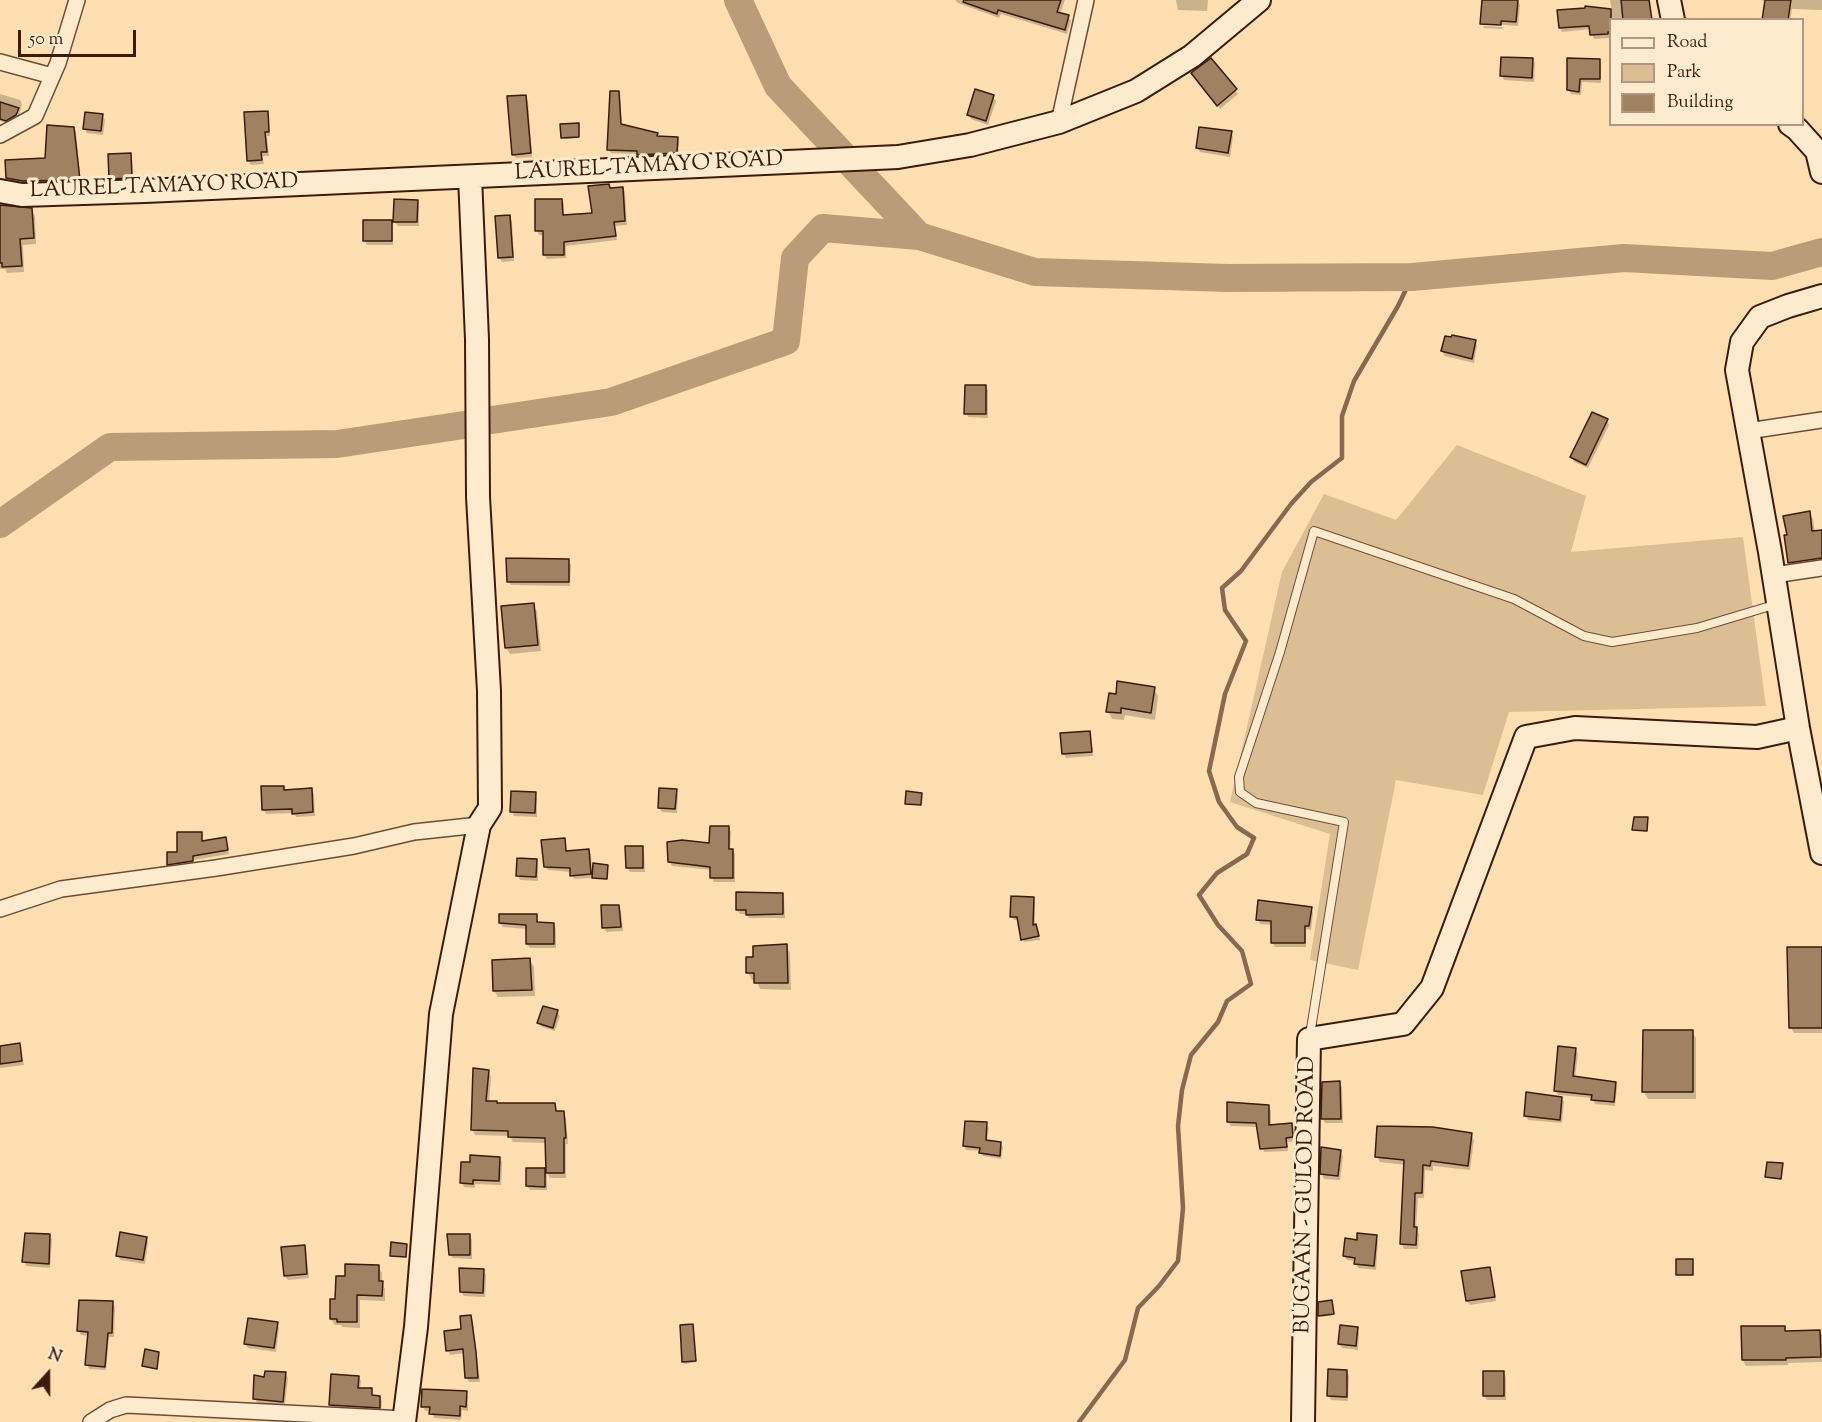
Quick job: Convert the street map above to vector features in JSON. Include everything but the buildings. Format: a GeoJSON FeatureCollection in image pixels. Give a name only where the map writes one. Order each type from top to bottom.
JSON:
{"type":"FeatureCollection","features":[{"type":"Feature","properties":{"kind":"street"},"geometry":{"type":"LineString","coordinates":[[0,135],[35,116],[52,76],[77,0]]}},
{"type":"Feature","properties":{"kind":"street"},"geometry":{"type":"LineString","coordinates":[[1059,122],[1086,0]]}},
{"type":"Feature","properties":{"kind":"street","name":"LAUREL-TAMAYO ROAD"},"geometry":{"type":"LineString","coordinates":[[0,191],[22,195],[898,157],[970,145],[1059,122],[1136,92],[1192,56],[1259,0]]}},
{"type":"Feature","properties":{"kind":"street"},"geometry":{"type":"LineString","coordinates":[[1670,0],[1673,18]]}},
{"type":"Feature","properties":{"kind":"street"},"geometry":{"type":"LineString","coordinates":[[0,62],[52,76]]}},
{"type":"Feature","properties":{"kind":"street"},"geometry":{"type":"LineString","coordinates":[[1793,126],[1816,151],[1822,172]]}},
{"type":"Feature","properties":{"kind":"street"},"geometry":{"type":"LineString","coordinates":[[91,1422],[110,1410],[126,1405],[405,1421],[416,1327],[441,1014],[479,825],[490,808],[489,703],[478,497],[477,339],[470,177]]}},
{"type":"Feature","properties":{"kind":"street"},"geometry":{"type":"LineString","coordinates":[[1822,296],[1760,317],[1742,342],[1737,369],[1774,575],[1798,728],[1822,852]]}},
{"type":"Feature","properties":{"kind":"street"},"geometry":{"type":"LineString","coordinates":[[1748,431],[1822,420]]}},
{"type":"Feature","properties":{"kind":"street"},"geometry":{"type":"LineString","coordinates":[[1774,575],[1822,568]]}},
{"type":"Feature","properties":{"kind":"street","name":"BUGAAN - GULOD ROAD"},"geometry":{"type":"LineString","coordinates":[[1303,1422],[1310,1039],[1403,1024],[1432,988],[1526,737],[1575,728],[1757,737],[1798,728]]}},
{"type":"Feature","properties":{"kind":"street"},"geometry":{"type":"LineString","coordinates":[[0,909],[61,889],[354,846],[414,832],[479,825]]}},
{"type":"Feature","properties":{"kind":"lane"},"geometry":{"type":"LineString","coordinates":[[1310,1039],[1344,822],[1256,803],[1240,792],[1239,777],[1280,652],[1314,531],[1514,599],[1584,636],[1612,642],[1697,628],[1778,604]]}},
{"type":"Feature","properties":{"kind":"green space"},"geometry":{"type":"Polygon","coordinates":[[[1457,445],[1586,496],[1571,552],[1743,537],[1766,706],[1509,712],[1483,795],[1396,780],[1358,970],[1310,960],[1330,834],[1230,802],[1282,572],[1324,494],[1396,520],[1457,445]]]}},
{"type":"Feature","properties":{"kind":"waterway"},"geometry":{"type":"LineString","coordinates":[[738,0],[778,86],[919,236],[1035,272],[1228,278],[1412,277],[1624,258],[1772,266],[1822,252]]}},
{"type":"Feature","properties":{"kind":"waterway"},"geometry":{"type":"LineString","coordinates":[[492,420],[611,402],[786,341],[795,258],[823,228],[919,236]]}},
{"type":"Feature","properties":{"kind":"waterway"},"geometry":{"type":"LineString","coordinates":[[1079,1422],[1125,1360],[1138,1308],[1178,1261],[1183,1208],[1178,1126],[1182,1090],[1191,1055],[1218,1022],[1227,1001],[1251,984],[1242,951],[1218,925],[1199,895],[1217,873],[1247,854],[1254,838],[1237,827],[1219,802],[1209,771],[1225,694],[1246,641],[1225,610],[1222,588],[1241,571],[1291,504],[1311,482],[1342,458],[1342,416],[1354,381],[1398,306],[1412,277]]}},
{"type":"Feature","properties":{"kind":"waterway"},"geometry":{"type":"LineString","coordinates":[[0,524],[110,447],[337,444],[464,425]]}}]}
